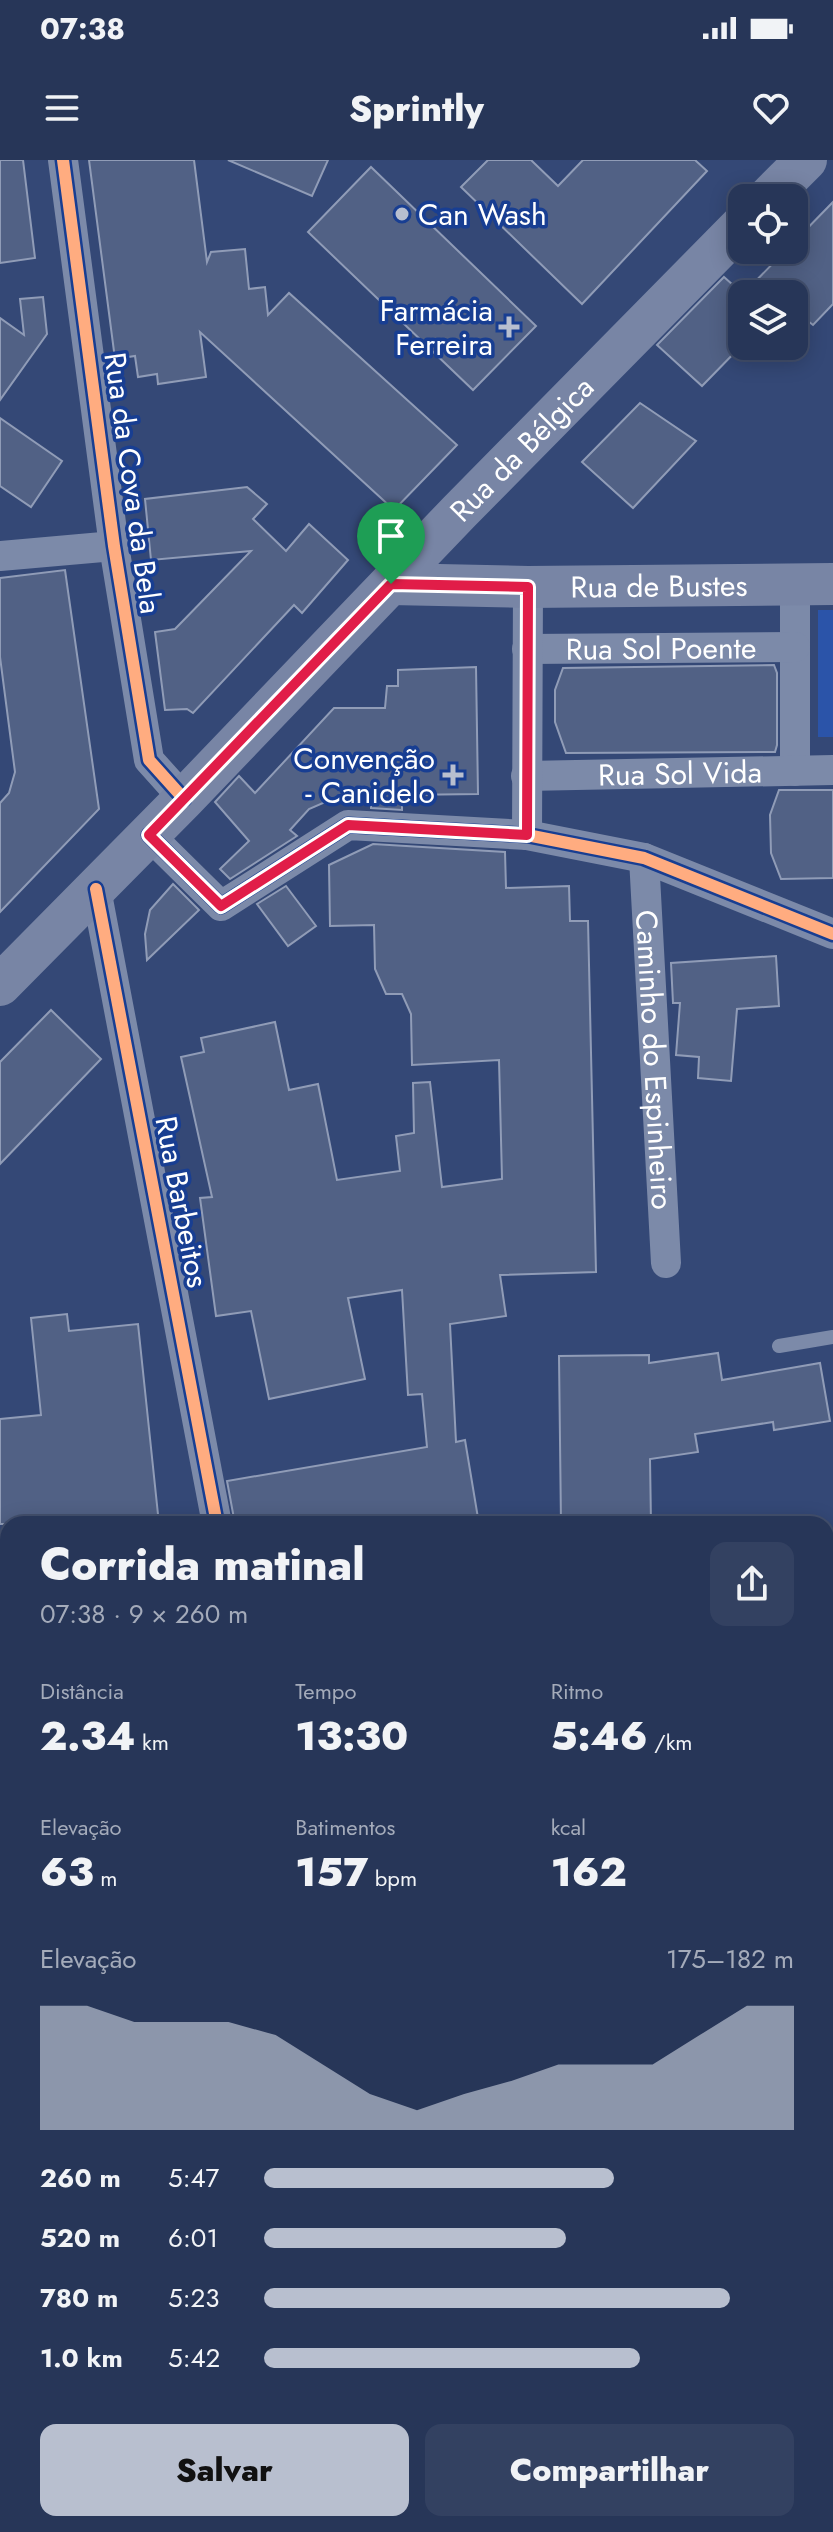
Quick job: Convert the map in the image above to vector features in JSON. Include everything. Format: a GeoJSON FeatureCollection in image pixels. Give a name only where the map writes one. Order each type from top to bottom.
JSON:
{"type":"FeatureCollection","features":[{"type":"Feature","properties":{"kind":"main road"},"geometry":{"type":"LineString","coordinates":[[782,184],[806,160]]}},
{"type":"Feature","properties":{"kind":"main road","name":"Rua da Bélgica"},"geometry":{"type":"LineString","coordinates":[[0,985],[728,239]]}},
{"type":"Feature","properties":{"kind":"main road","name":"Rua de Bustes"},"geometry":{"type":"LineString","coordinates":[[391,584],[528,587],[814,584]]}},
{"type":"Feature","properties":{"kind":"street","name":"Rua da Cova da Bela"},"geometry":{"type":"LineString","coordinates":[[63,160],[114,546],[149,760],[184,799]]}},
{"type":"Feature","properties":{"kind":"street"},"geometry":{"type":"LineString","coordinates":[[0,556],[114,546]]}},
{"type":"Feature","properties":{"kind":"street"},"geometry":{"type":"LineString","coordinates":[[795,771],[795,647],[814,584]]}},
{"type":"Feature","properties":{"kind":"street"},"geometry":{"type":"LineString","coordinates":[[527,835],[528,587]]}},
{"type":"Feature","properties":{"kind":"street","name":"Rua Sol Poente"},"geometry":{"type":"LineString","coordinates":[[527,649],[795,647]]}},
{"type":"Feature","properties":{"kind":"street","name":"Rua Sol Vida"},"geometry":{"type":"LineString","coordinates":[[526,776],[833,770]]}},
{"type":"Feature","properties":{"kind":"street"},"geometry":{"type":"LineString","coordinates":[[149,835],[221,906],[348,825],[527,835],[644,858],[833,934]]}},
{"type":"Feature","properties":{"kind":"street","name":"Caminho do Espinheiro"},"geometry":{"type":"LineString","coordinates":[[644,858],[666,1263]]}},
{"type":"Feature","properties":{"kind":"street","name":"Rua Barbeitos"},"geometry":{"type":"LineString","coordinates":[[96,889],[215,1516]]}},
{"type":"Feature","properties":{"kind":"lane"},"geometry":{"type":"LineString","coordinates":[[779,1346],[833,1337]]}},
{"type":"Feature","properties":{"kind":"shaded area"},"geometry":{"type":"Polygon","coordinates":[[[818,610],[833,610],[833,737],[818,737],[818,610]]]}},
{"type":"Feature","properties":{"kind":"building"},"geometry":{"type":"Polygon","coordinates":[[[0,160],[23,160],[35,258],[0,263],[0,160]]]}},
{"type":"Feature","properties":{"kind":"building"},"geometry":{"type":"Polygon","coordinates":[[[89,160],[194,160],[207,262],[211,252],[245,249],[249,289],[265,287],[268,315],[289,293],[457,445],[394,510],[200,332],[206,377],[158,384],[157,374],[138,377],[135,356],[115,359],[89,160]]]}},
{"type":"Feature","properties":{"kind":"building"},"geometry":{"type":"Polygon","coordinates":[[[228,160],[328,160],[312,196],[228,160]]]}},
{"type":"Feature","properties":{"kind":"building"},"geometry":{"type":"Polygon","coordinates":[[[488,160],[531,160],[558,186],[583,160],[695,160],[707,171],[582,304],[461,187],[488,160]]]}},
{"type":"Feature","properties":{"kind":"building"},"geometry":{"type":"Polygon","coordinates":[[[371,167],[536,326],[473,390],[308,232],[371,167]]]}},
{"type":"Feature","properties":{"kind":"building"},"geometry":{"type":"Polygon","coordinates":[[[833,202],[833,304],[813,325],[808,321],[808,280],[757,280],[772,264],[808,264],[808,228],[833,202]]]}},
{"type":"Feature","properties":{"kind":"building"},"geometry":{"type":"Polygon","coordinates":[[[724,277],[728,281],[728,359],[702,386],[657,345],[724,277]]]}},
{"type":"Feature","properties":{"kind":"building"},"geometry":{"type":"Polygon","coordinates":[[[43,297],[47,334],[0,400],[0,318],[24,335],[20,299],[43,297]]]}},
{"type":"Feature","properties":{"kind":"building"},"geometry":{"type":"Polygon","coordinates":[[[640,403],[696,441],[633,508],[582,462],[640,403]]]}},
{"type":"Feature","properties":{"kind":"building"},"geometry":{"type":"Polygon","coordinates":[[[0,418],[62,461],[31,507],[0,486],[0,418]]]}},
{"type":"Feature","properties":{"kind":"building"},"geometry":{"type":"Polygon","coordinates":[[[247,487],[267,504],[253,519],[286,551],[309,524],[348,560],[302,613],[294,605],[193,713],[187,709],[165,710],[155,632],[175,629],[251,551],[151,560],[145,499],[247,487]]]}},
{"type":"Feature","properties":{"kind":"building"},"geometry":{"type":"Polygon","coordinates":[[[65,570],[99,809],[0,912],[0,803],[9,793],[15,772],[0,657],[0,578],[65,570]]]}},
{"type":"Feature","properties":{"kind":"building"},"geometry":{"type":"Polygon","coordinates":[[[774,665],[777,673],[775,752],[566,753],[555,722],[555,690],[563,668],[774,665]]]}},
{"type":"Feature","properties":{"kind":"building"},"geometry":{"type":"Polygon","coordinates":[[[476,667],[478,794],[402,795],[402,810],[371,808],[371,795],[339,796],[309,809],[290,830],[297,836],[230,879],[220,869],[249,841],[215,802],[239,776],[255,793],[334,708],[385,708],[387,686],[398,686],[398,670],[476,667]]]}},
{"type":"Feature","properties":{"kind":"building"},"geometry":{"type":"Polygon","coordinates":[[[779,790],[833,790],[833,878],[781,879],[771,853],[770,815],[779,790]]]}},
{"type":"Feature","properties":{"kind":"building"},"geometry":{"type":"Polygon","coordinates":[[[373,844],[505,852],[506,888],[569,886],[570,921],[588,921],[596,1272],[500,1275],[506,1316],[450,1324],[456,1442],[465,1440],[478,1516],[234,1516],[227,1481],[427,1447],[422,1394],[408,1395],[402,1290],[348,1298],[365,1379],[269,1399],[251,1311],[216,1316],[200,1198],[212,1197],[181,1057],[204,1052],[201,1038],[275,1022],[289,1090],[318,1084],[337,1180],[400,1171],[396,1136],[414,1133],[413,1083],[430,1082],[442,1187],[502,1179],[499,1060],[412,1065],[411,1014],[402,994],[386,994],[375,969],[374,925],[330,926],[329,865],[373,844]]]}},
{"type":"Feature","properties":{"kind":"building"},"geometry":{"type":"Polygon","coordinates":[[[173,884],[199,910],[147,960],[145,934],[150,910],[173,884]]]}},
{"type":"Feature","properties":{"kind":"building"},"geometry":{"type":"Polygon","coordinates":[[[286,886],[316,926],[288,946],[257,904],[286,886]]]}},
{"type":"Feature","properties":{"kind":"building"},"geometry":{"type":"Polygon","coordinates":[[[776,956],[779,1006],[737,1009],[731,1081],[698,1078],[699,1057],[676,1055],[680,1003],[673,1003],[671,963],[776,956]]]}},
{"type":"Feature","properties":{"kind":"building"},"geometry":{"type":"Polygon","coordinates":[[[51,1010],[101,1059],[0,1164],[0,1062],[51,1010]]]}},
{"type":"Feature","properties":{"kind":"building"},"geometry":{"type":"Polygon","coordinates":[[[67,1314],[69,1331],[138,1324],[158,1516],[0,1516],[0,1419],[41,1415],[31,1318],[67,1314]]]}},
{"type":"Feature","properties":{"kind":"building"},"geometry":{"type":"Polygon","coordinates":[[[718,1353],[722,1380],[820,1363],[830,1421],[774,1430],[773,1422],[695,1434],[698,1452],[650,1459],[651,1516],[561,1516],[559,1356],[649,1355],[649,1363],[718,1353]]]}},
{"type":"Feature","properties":{"kind":"cycle path"},"geometry":{"type":"LineString","coordinates":[[63,160],[114,546],[149,760],[184,799]]}},
{"type":"Feature","properties":{"kind":"cycle path"},"geometry":{"type":"LineString","coordinates":[[149,835],[221,906],[348,825],[527,835],[644,858],[833,934]]}},
{"type":"Feature","properties":{"kind":"cycle path"},"geometry":{"type":"LineString","coordinates":[[96,889],[215,1516]]}},
{"type":"Feature","properties":{"kind":"place","name":"Can Wash"},"geometry":{"type":"Point","coordinates":[402,214]}},
{"type":"Feature","properties":{"kind":"place","name":"Farmácia Ferreira"},"geometry":{"type":"Point","coordinates":[509,327]}},
{"type":"Feature","properties":{"kind":"place","name":"Convenção - Canidelo"},"geometry":{"type":"Point","coordinates":[453,775]}},
{"type":"Feature","properties":{"kind":"route"},"geometry":{"type":"LineString","coordinates":[[391,584],[528,587],[527,835],[348,825],[221,906],[149,835],[391,584]]}}]}
